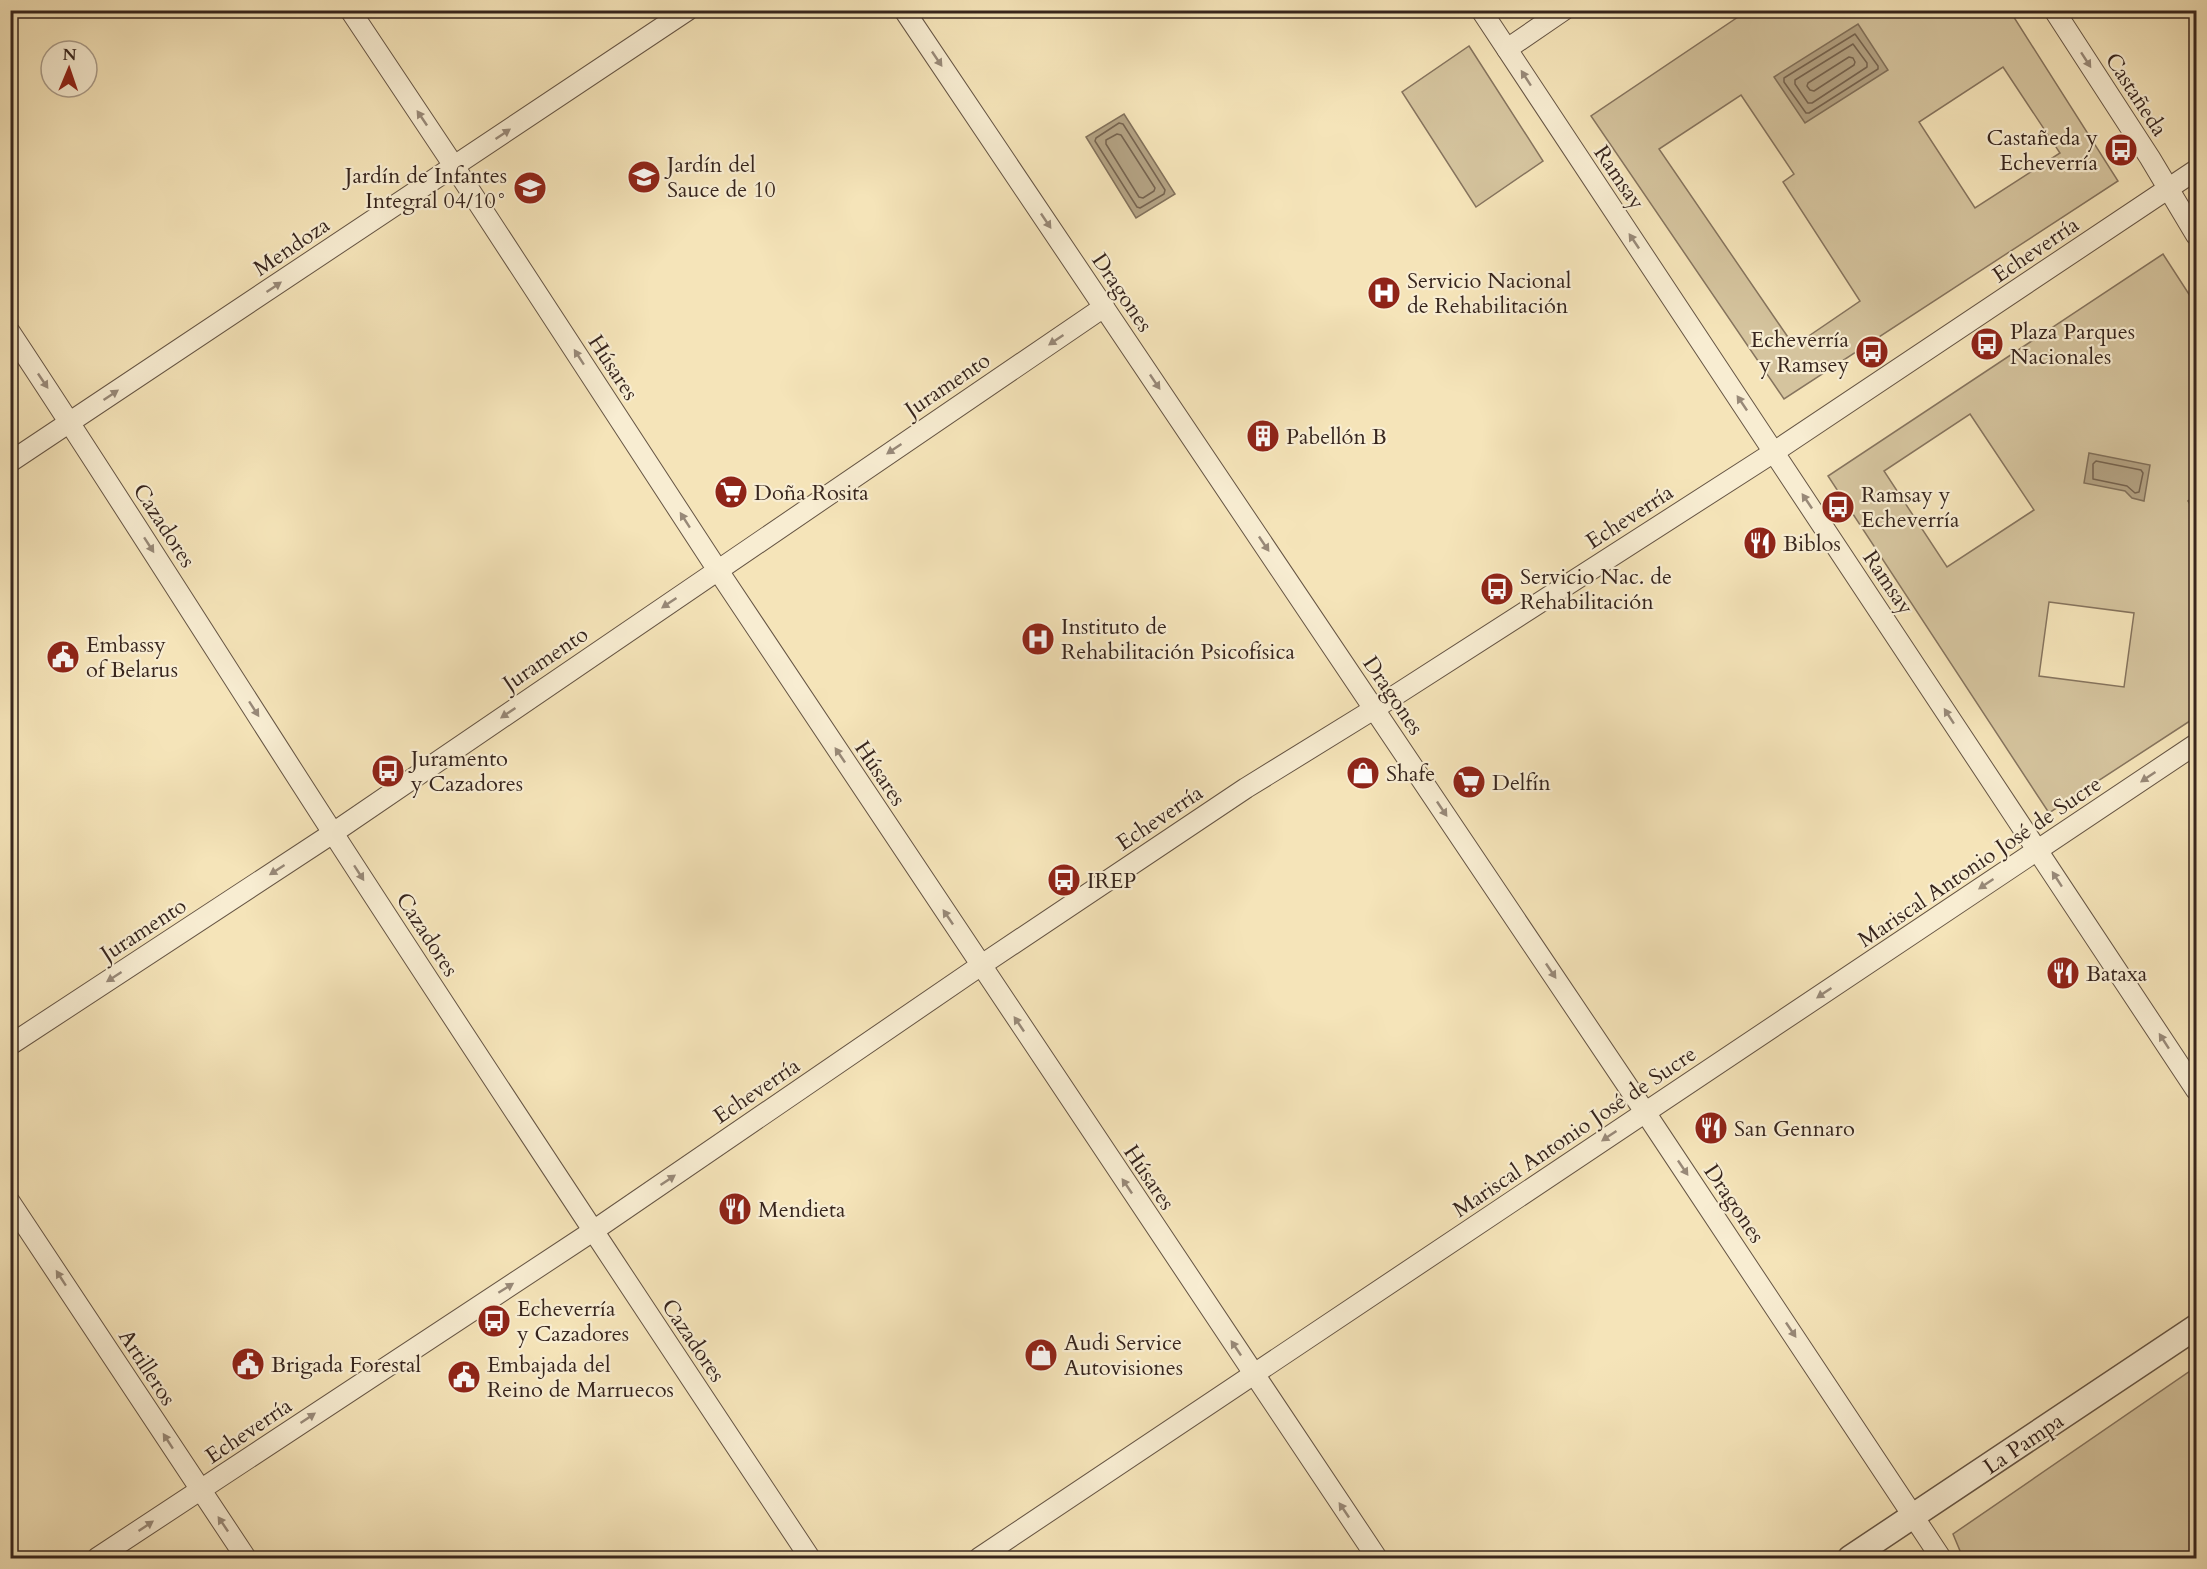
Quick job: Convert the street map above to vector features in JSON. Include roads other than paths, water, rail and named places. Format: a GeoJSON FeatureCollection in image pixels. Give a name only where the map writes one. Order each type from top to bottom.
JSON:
{"type":"FeatureCollection","features":[{"type":"Feature","properties":{"kind":"street","name":"Húsares"},"geometry":{"type":"LineString","coordinates":[[350,10],[717,570],[1377,1558]]}},
{"type":"Feature","properties":{"kind":"street","name":"Mendoza"},"geometry":{"type":"LineString","coordinates":[[10,462],[688,10]]}},
{"type":"Feature","properties":{"kind":"street","name":"Dragones"},"geometry":{"type":"LineString","coordinates":[[904,10],[1646,1112],[1941,1558]]}},
{"type":"Feature","properties":{"kind":"street","name":"Ramsay"},"geometry":{"type":"LineString","coordinates":[[1481,10],[2196,1090]]}},
{"type":"Feature","properties":{"kind":"street"},"geometry":{"type":"LineString","coordinates":[[1507,49],[1564,10]]}},
{"type":"Feature","properties":{"kind":"street","name":"Castañeda"},"geometry":{"type":"LineString","coordinates":[[2054,10],[2196,235]]}},
{"type":"Feature","properties":{"kind":"street","name":"Echeverría"},"geometry":{"type":"LineString","coordinates":[[97,1558],[593,1232],[980,966],[1246,788],[1374,709],[1774,452],[2196,170]]}},
{"type":"Feature","properties":{"kind":"street","name":"Juramento"},"geometry":{"type":"LineString","coordinates":[[10,1044],[333,833],[1104,307]]}},
{"type":"Feature","properties":{"kind":"street","name":"Cazadores"},"geometry":{"type":"LineString","coordinates":[[10,332],[593,1232],[810,1558]]}},
{"type":"Feature","properties":{"kind":"street","name":"Mariscal Antonio José de Sucre"},"geometry":{"type":"LineString","coordinates":[[980,1558],[2037,850],[2074,828],[2196,744]]}},
{"type":"Feature","properties":{"kind":"street","name":"Artilleros"},"geometry":{"type":"LineString","coordinates":[[10,1202],[246,1558]]}},
{"type":"Feature","properties":{"kind":"street","name":"La Pampa"},"geometry":{"type":"LineString","coordinates":[[1850,1558],[2196,1327]]}},
{"type":"Feature","properties":{"kind":"water"},"geometry":{"type":"Polygon","coordinates":[[[1858,24],[1888,70],[1805,123],[1774,77],[1858,24]]]}},
{"type":"Feature","properties":{"kind":"water"},"geometry":{"type":"Polygon","coordinates":[[[1124,114],[1175,194],[1136,218],[1086,137],[1124,114]]]}},
{"type":"Feature","properties":{"kind":"water"},"geometry":{"type":"Polygon","coordinates":[[[2089,453],[2150,465],[2144,501],[2132,498],[2125,491],[2084,483],[2089,453]]]}},
{"type":"Feature","properties":{"kind":"place","name":"Castañeda y Echeverría"},"geometry":{"type":"Point","coordinates":[2121,150]}},
{"type":"Feature","properties":{"kind":"place","name":"Jardín del Sauce de 10"},"geometry":{"type":"Point","coordinates":[644,177]}},
{"type":"Feature","properties":{"kind":"place","name":"Jardín de Infantes Integral 04/10°"},"geometry":{"type":"Point","coordinates":[530,188]}},
{"type":"Feature","properties":{"kind":"place","name":"Servicio Nacional de Rehabilitación"},"geometry":{"type":"Point","coordinates":[1384,293]}},
{"type":"Feature","properties":{"kind":"place","name":"Plaza Parques Nacionales"},"geometry":{"type":"Point","coordinates":[1987,344]}},
{"type":"Feature","properties":{"kind":"place","name":"Echeverría y Ramsey"},"geometry":{"type":"Point","coordinates":[1872,352]}},
{"type":"Feature","properties":{"kind":"place","name":"Pabellón B"},"geometry":{"type":"Point","coordinates":[1263,436]}},
{"type":"Feature","properties":{"kind":"place","name":"Doña Rosita"},"geometry":{"type":"Point","coordinates":[731,492]}},
{"type":"Feature","properties":{"kind":"place","name":"Ramsay y Echeverría"},"geometry":{"type":"Point","coordinates":[1838,507]}},
{"type":"Feature","properties":{"kind":"place","name":"Biblos"},"geometry":{"type":"Point","coordinates":[1760,543]}},
{"type":"Feature","properties":{"kind":"place","name":"Servicio Nac. de Rehabilitación"},"geometry":{"type":"Point","coordinates":[1497,589]}},
{"type":"Feature","properties":{"kind":"place","name":"Instituto de Rehabilitación Psicofísica"},"geometry":{"type":"Point","coordinates":[1038,639]}},
{"type":"Feature","properties":{"kind":"place","name":"Embassy of Belarus"},"geometry":{"type":"Point","coordinates":[63,657]}},
{"type":"Feature","properties":{"kind":"place","name":"Juramento y Cazadores"},"geometry":{"type":"Point","coordinates":[388,771]}},
{"type":"Feature","properties":{"kind":"place","name":"Shafe"},"geometry":{"type":"Point","coordinates":[1363,773]}},
{"type":"Feature","properties":{"kind":"place","name":"Delfín"},"geometry":{"type":"Point","coordinates":[1469,782]}},
{"type":"Feature","properties":{"kind":"place","name":"IREP"},"geometry":{"type":"Point","coordinates":[1064,880]}},
{"type":"Feature","properties":{"kind":"place","name":"Bataxa"},"geometry":{"type":"Point","coordinates":[2063,973]}},
{"type":"Feature","properties":{"kind":"place","name":"San Gennaro"},"geometry":{"type":"Point","coordinates":[1711,1128]}},
{"type":"Feature","properties":{"kind":"place","name":"Mendieta"},"geometry":{"type":"Point","coordinates":[735,1209]}},
{"type":"Feature","properties":{"kind":"place","name":"Echeverría y Cazadores"},"geometry":{"type":"Point","coordinates":[494,1321]}},
{"type":"Feature","properties":{"kind":"place","name":"Audi Service Autovisiones"},"geometry":{"type":"Point","coordinates":[1041,1355]}},
{"type":"Feature","properties":{"kind":"place","name":"Brigada Forestal"},"geometry":{"type":"Point","coordinates":[248,1364]}},
{"type":"Feature","properties":{"kind":"place","name":"Embajada del Reino de Marruecos"},"geometry":{"type":"Point","coordinates":[464,1377]}}]}
